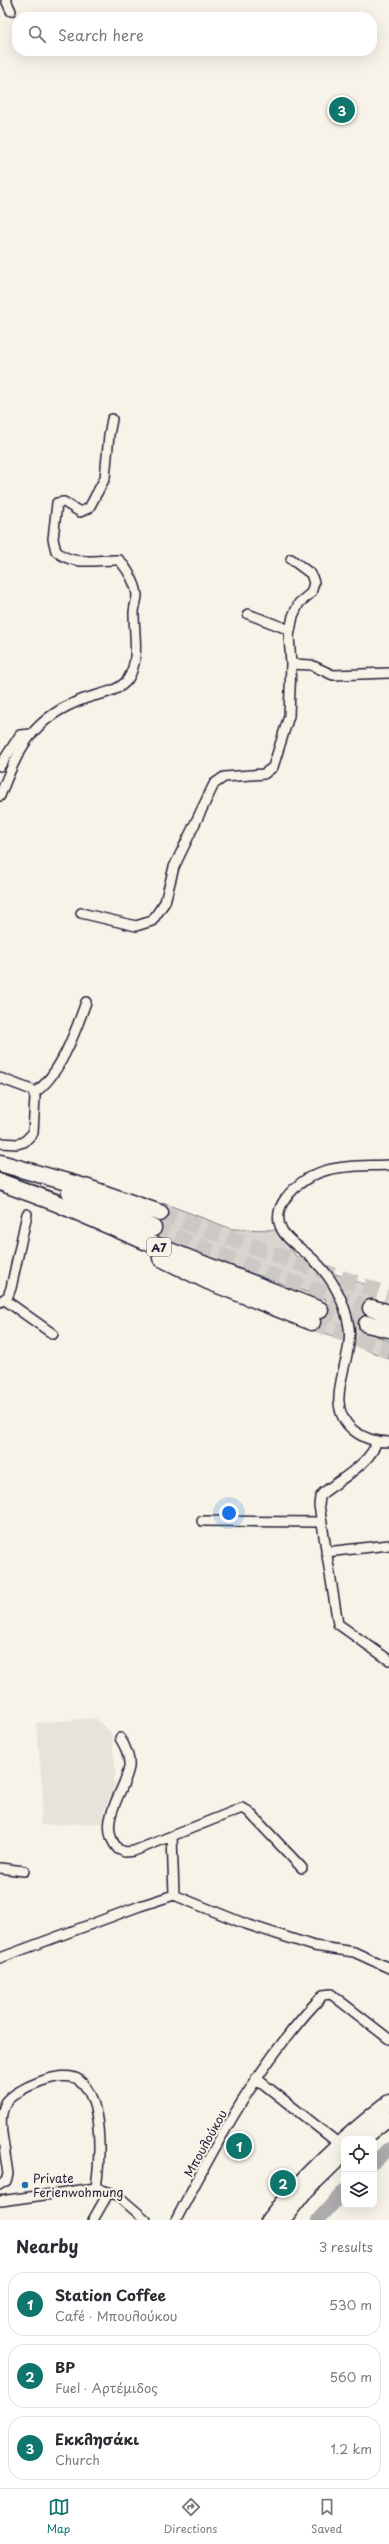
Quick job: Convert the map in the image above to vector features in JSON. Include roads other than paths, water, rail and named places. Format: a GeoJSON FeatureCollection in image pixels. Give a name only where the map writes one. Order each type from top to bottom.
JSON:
{"type":"FeatureCollection","features":[{"type":"Feature","properties":{"kind":"highway"},"geometry":{"type":"LineString","coordinates":[[0,1164],[81,1185],[160,1213]]}},
{"type":"Feature","properties":{"kind":"highway","name":"Α7"},"geometry":{"type":"LineString","coordinates":[[0,1164],[60,1187],[153,1228]]}},
{"type":"Feature","properties":{"kind":"highway"},"geometry":{"type":"LineString","coordinates":[[0,1183],[85,1220],[208,1281],[316,1316]]}},
{"type":"Feature","properties":{"kind":"highway"},"geometry":{"type":"LineString","coordinates":[[389,1313],[369,1316],[389,1329]]}},
{"type":"Feature","properties":{"kind":"main road"},"geometry":{"type":"LineString","coordinates":[[354,2136],[389,2102]]}},
{"type":"Feature","properties":{"kind":"main road"},"geometry":{"type":"LineString","coordinates":[[366,2136],[389,2118]]}},
{"type":"Feature","properties":{"kind":"main road"},"geometry":{"type":"LineString","coordinates":[[268,2220],[302,2179],[341,2149]]}},
{"type":"Feature","properties":{"kind":"main road"},"geometry":{"type":"LineString","coordinates":[[283,2220],[341,2149]]}},
{"type":"Feature","properties":{"kind":"street"},"geometry":{"type":"LineString","coordinates":[[6,0],[11,11]]}},
{"type":"Feature","properties":{"kind":"street"},"geometry":{"type":"LineString","coordinates":[[0,796],[18,753],[31,734],[43,722],[71,705],[123,684],[132,671],[136,644],[134,615],[137,595],[126,569],[119,560],[83,562],[65,557],[56,551],[53,539],[57,503],[64,502],[80,512],[85,512],[93,504],[107,472],[108,435],[112,419]]}},
{"type":"Feature","properties":{"kind":"street"},"geometry":{"type":"LineString","coordinates":[[81,913],[136,926],[152,920],[159,913],[165,902],[174,867],[214,784],[224,777],[264,774],[273,767],[289,716],[291,664],[289,653],[290,630],[299,603],[309,596],[314,583],[311,574],[291,559]]}},
{"type":"Feature","properties":{"kind":"street"},"geometry":{"type":"LineString","coordinates":[[248,614],[290,630]]}},
{"type":"Feature","properties":{"kind":"street"},"geometry":{"type":"LineString","coordinates":[[291,664],[311,665],[332,675],[389,673]]}},
{"type":"Feature","properties":{"kind":"street"},"geometry":{"type":"LineString","coordinates":[[0,766],[20,735],[31,734]]}},
{"type":"Feature","properties":{"kind":"street"},"geometry":{"type":"LineString","coordinates":[[34,1093],[46,1085],[76,1030],[86,1002]]}},
{"type":"Feature","properties":{"kind":"street"},"geometry":{"type":"LineString","coordinates":[[0,1078],[30,1088],[34,1093],[33,1133],[24,1142],[17,1144],[0,1143]]}},
{"type":"Feature","properties":{"kind":"street"},"geometry":{"type":"LineString","coordinates":[[389,1165],[333,1168],[317,1172],[289,1195],[280,1206],[278,1214],[285,1234],[320,1267],[335,1287],[344,1304],[349,1342],[340,1384],[338,1402],[343,1418],[360,1436],[376,1441],[389,1442]]}},
{"type":"Feature","properties":{"kind":"street"},"geometry":{"type":"LineString","coordinates":[[26,1214],[11,1288],[2,1301],[42,1329],[53,1334]]}},
{"type":"Feature","properties":{"kind":"street"},"geometry":{"type":"LineString","coordinates":[[376,1441],[376,1448],[370,1456],[320,1497],[326,1552],[339,1625],[389,1660]]}},
{"type":"Feature","properties":{"kind":"street"},"geometry":{"type":"LineString","coordinates":[[202,1521],[322,1522]]}},
{"type":"Feature","properties":{"kind":"street"},"geometry":{"type":"LineString","coordinates":[[326,1552],[389,1545]]}},
{"type":"Feature","properties":{"kind":"street"},"geometry":{"type":"LineString","coordinates":[[120,1738],[128,1755],[129,1767],[111,1813],[114,1844],[120,1850],[131,1851],[239,1809],[246,1809],[302,1868]]}},
{"type":"Feature","properties":{"kind":"street"},"geometry":{"type":"LineString","coordinates":[[172,1836],[174,1895]]}},
{"type":"Feature","properties":{"kind":"street"},"geometry":{"type":"LineString","coordinates":[[0,1868],[24,1871]]}},
{"type":"Feature","properties":{"kind":"street"},"geometry":{"type":"LineString","coordinates":[[0,1958],[140,1906],[174,1895],[181,1896],[243,1923],[310,1945],[354,1952],[389,1968]]}},
{"type":"Feature","properties":{"kind":"street","name":"Μπουλούκου"},"geometry":{"type":"LineString","coordinates":[[176,2220],[256,2078],[294,2025],[325,1993],[331,1994],[389,2039]]}},
{"type":"Feature","properties":{"kind":"street"},"geometry":{"type":"LineString","coordinates":[[0,2184],[8,2178],[1,2140],[2,2114],[9,2098],[29,2086],[57,2077],[69,2076],[78,2079],[91,2098],[98,2130],[100,2156],[96,2188]]}},
{"type":"Feature","properties":{"kind":"street"},"geometry":{"type":"LineString","coordinates":[[256,2078],[341,2149]]}},
{"type":"Feature","properties":{"kind":"street"},"geometry":{"type":"LineString","coordinates":[[0,2201],[96,2188],[109,2192],[129,2204],[146,2220]]}},
{"type":"Feature","properties":{"kind":"street"},"geometry":{"type":"LineString","coordinates":[[94,2220],[109,2192]]}},
{"type":"Feature","properties":{"kind":"waterway"},"geometry":{"type":"LineString","coordinates":[[377,2159],[389,2149]]}},
{"type":"Feature","properties":{"kind":"waterway"},"geometry":{"type":"LineString","coordinates":[[318,2220],[341,2194]]}},
{"type":"Feature","properties":{"kind":"tunnel"},"geometry":{"type":"LineString","coordinates":[[160,1213],[389,1295]]}},
{"type":"Feature","properties":{"kind":"tunnel"},"geometry":{"type":"LineString","coordinates":[[153,1228],[281,1279],[371,1308]]}},
{"type":"Feature","properties":{"kind":"tunnel"},"geometry":{"type":"LineString","coordinates":[[320,1310],[367,1324]]}},
{"type":"Feature","properties":{"kind":"tunnel"},"geometry":{"type":"LineString","coordinates":[[312,1322],[389,1351]]}},
{"type":"Feature","properties":{"kind":"place","name":"Εκκλησάκι"},"geometry":{"type":"Point","coordinates":[342,110]}},
{"type":"Feature","properties":{"kind":"place","name":"Station Coffee"},"geometry":{"type":"Point","coordinates":[239,2146]}},
{"type":"Feature","properties":{"kind":"place","name":"BP"},"geometry":{"type":"Point","coordinates":[283,2183]}},
{"type":"Feature","properties":{"kind":"place","name":"Private Ferienwohmung"},"geometry":{"type":"Point","coordinates":[25,2185]}}]}
